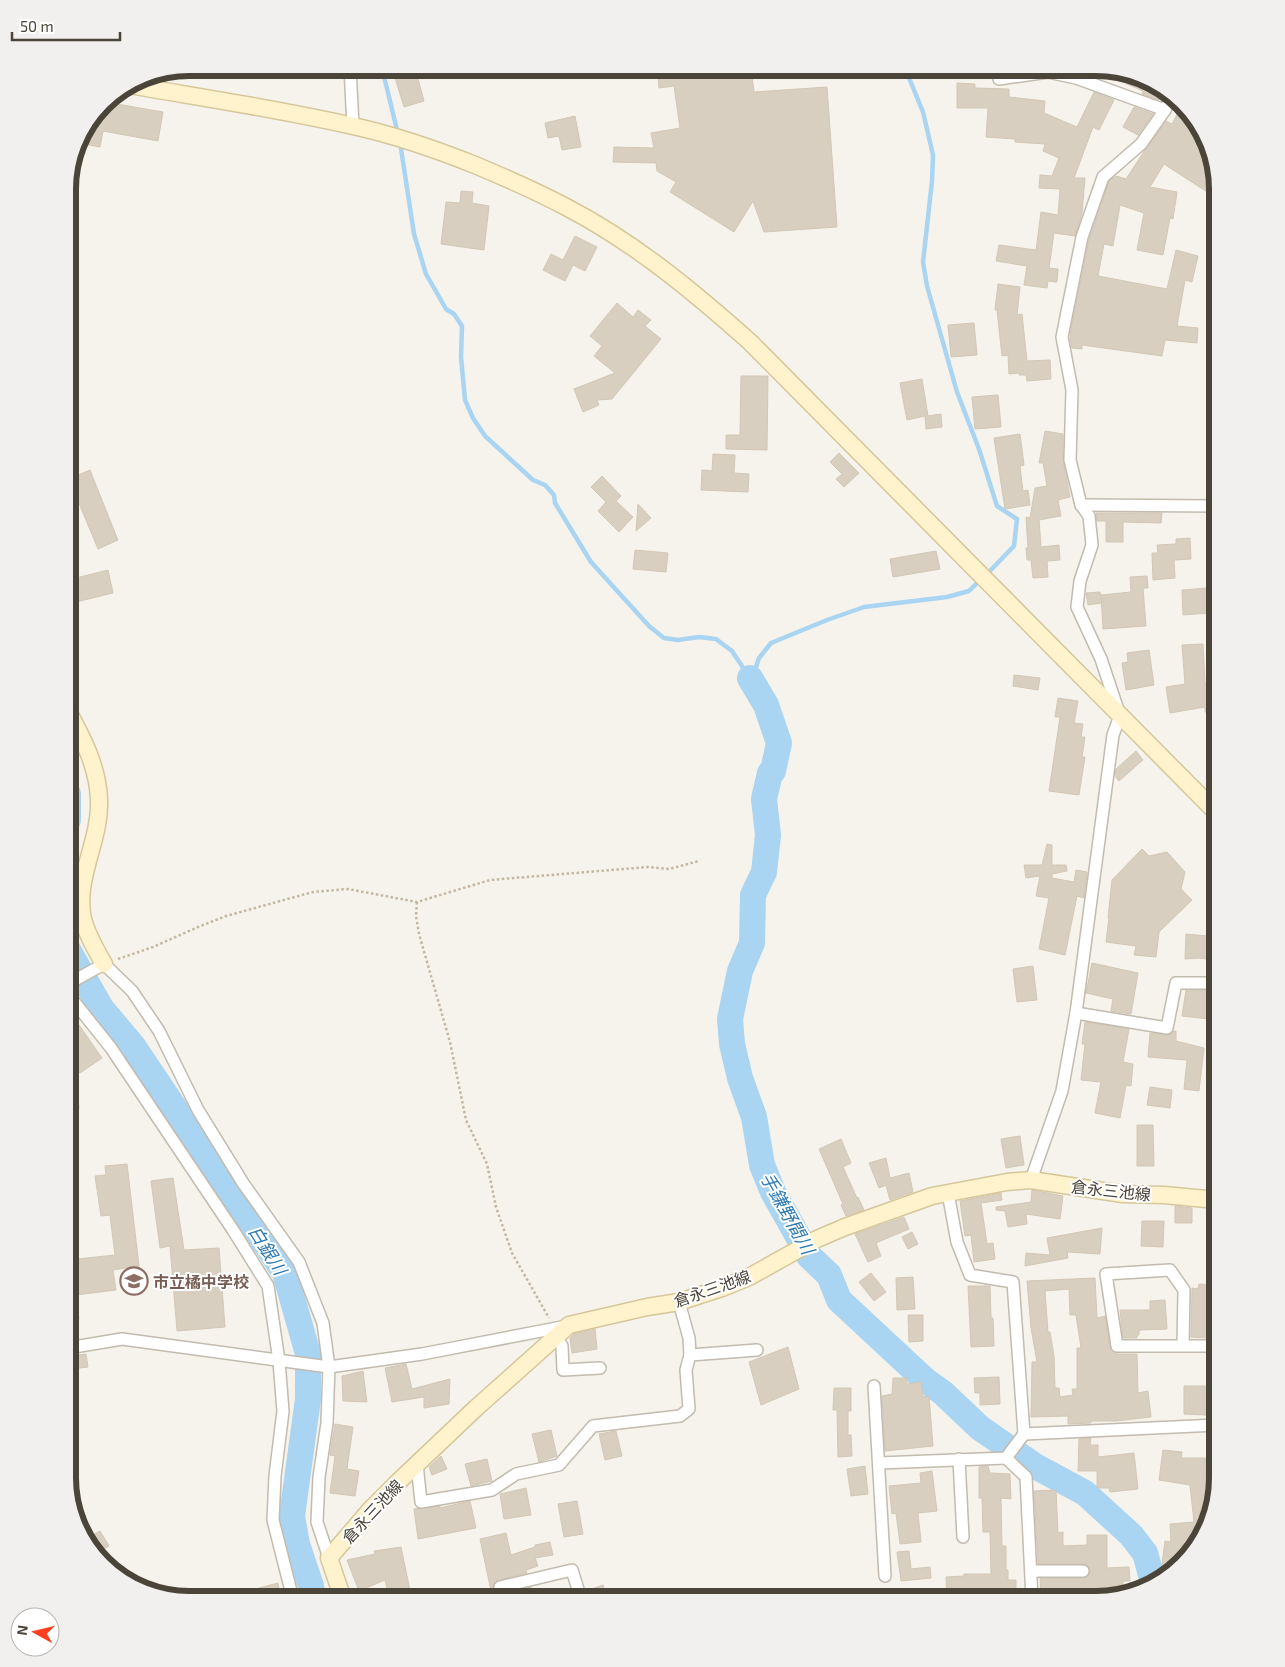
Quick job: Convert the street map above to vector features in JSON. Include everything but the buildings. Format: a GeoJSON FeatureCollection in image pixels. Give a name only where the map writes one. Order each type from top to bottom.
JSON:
{"type":"FeatureCollection","features":[{"type":"Feature","properties":{"kind":"street"},"geometry":{"type":"LineString","coordinates":[[350,76],[353,126]]}},
{"type":"Feature","properties":{"kind":"street"},"geometry":{"type":"LineString","coordinates":[[999,79],[1020,76]]}},
{"type":"Feature","properties":{"kind":"street"},"geometry":{"type":"LineString","coordinates":[[1067,76],[1164,110]]}},
{"type":"Feature","properties":{"kind":"street"},"geometry":{"type":"LineString","coordinates":[[141,87],[258,107],[353,126],[441,152],[515,182],[577,213],[610,233],[663,269],[710,306],[750,342],[1209,804]]}},
{"type":"Feature","properties":{"kind":"street"},"geometry":{"type":"LineString","coordinates":[[1031,1180],[1062,1091],[1076,1013],[1113,735],[1120,716],[1101,659],[1078,607],[1080,581],[1092,545],[1089,516],[1081,505],[1070,460],[1072,390],[1062,338],[1082,237],[1103,178],[1141,144],[1168,103]]}},
{"type":"Feature","properties":{"kind":"street"},"geometry":{"type":"LineString","coordinates":[[1081,505],[1209,506]]}},
{"type":"Feature","properties":{"kind":"street"},"geometry":{"type":"LineString","coordinates":[[76,727],[89,753],[97,778],[100,801],[81,899],[83,919],[99,967],[132,991],[154,1023],[198,1110],[243,1183],[299,1262],[323,1323],[329,1367],[327,1423],[319,1477],[318,1522],[329,1558]]}},
{"type":"Feature","properties":{"kind":"street"},"geometry":{"type":"LineString","coordinates":[[76,980],[99,967]]}},
{"type":"Feature","properties":{"kind":"street"},"geometry":{"type":"LineString","coordinates":[[1076,1013],[1167,1028],[1176,983],[1209,983]]}},
{"type":"Feature","properties":{"kind":"street"},"geometry":{"type":"LineString","coordinates":[[76,1004],[111,1048],[233,1230],[268,1286],[280,1361],[283,1410],[272,1520],[292,1591]]}},
{"type":"Feature","properties":{"kind":"street","name":"倉永三池線"},"geometry":{"type":"LineString","coordinates":[[340,1591],[329,1558],[370,1510],[560,1330],[647,1307],[679,1302],[722,1288],[749,1277],[817,1239],[844,1227],[932,1196],[1006,1182],[1031,1180],[1123,1194],[1164,1194],[1209,1199]]}},
{"type":"Feature","properties":{"kind":"street"},"geometry":{"type":"LineString","coordinates":[[948,1193],[957,1242],[970,1275],[1013,1282],[1024,1434],[1006,1458]]}},
{"type":"Feature","properties":{"kind":"street"},"geometry":{"type":"LineString","coordinates":[[1183,1346],[1184,1290],[1170,1270],[1106,1274],[1117,1346],[1183,1346],[1209,1346]]}},
{"type":"Feature","properties":{"kind":"street"},"geometry":{"type":"LineString","coordinates":[[418,1464],[421,1502],[492,1490],[516,1474],[559,1465],[593,1426],[680,1416],[690,1409],[686,1370],[690,1355],[689,1338],[679,1302]]}},
{"type":"Feature","properties":{"kind":"street"},"geometry":{"type":"LineString","coordinates":[[76,1347],[122,1338],[329,1367],[422,1354],[560,1330],[563,1370],[600,1368]]}},
{"type":"Feature","properties":{"kind":"street"},"geometry":{"type":"LineString","coordinates":[[690,1355],[757,1350]]}},
{"type":"Feature","properties":{"kind":"street"},"geometry":{"type":"LineString","coordinates":[[874,1386],[885,1576]]}},
{"type":"Feature","properties":{"kind":"street"},"geometry":{"type":"LineString","coordinates":[[1024,1434],[1209,1425]]}},
{"type":"Feature","properties":{"kind":"street"},"geometry":{"type":"LineString","coordinates":[[879,1463],[1006,1458],[1026,1477],[1032,1591]]}},
{"type":"Feature","properties":{"kind":"street"},"geometry":{"type":"LineString","coordinates":[[959,1459],[963,1537]]}},
{"type":"Feature","properties":{"kind":"street"},"geometry":{"type":"LineString","coordinates":[[501,1591],[500,1587],[572,1570],[578,1591]]}},
{"type":"Feature","properties":{"kind":"street"},"geometry":{"type":"LineString","coordinates":[[1031,1571],[1083,1571]]}},
{"type":"Feature","properties":{"kind":"path"},"geometry":{"type":"LineString","coordinates":[[99,967],[153,947],[198,926],[226,916],[313,892],[348,888],[417,902],[490,880],[648,867],[669,869],[699,861]]}},
{"type":"Feature","properties":{"kind":"path"},"geometry":{"type":"LineString","coordinates":[[417,902],[416,916],[419,934],[450,1042],[466,1120],[487,1164],[496,1207],[512,1254],[560,1330]]}},
{"type":"Feature","properties":{"kind":"waterway"},"geometry":{"type":"LineString","coordinates":[[384,76],[398,134]]}},
{"type":"Feature","properties":{"kind":"waterway"},"geometry":{"type":"LineString","coordinates":[[908,76],[923,112],[933,155],[923,262],[927,286],[957,392],[979,449],[997,506],[1017,519],[1014,546],[986,575]]}},
{"type":"Feature","properties":{"kind":"waterway"},"geometry":{"type":"LineString","coordinates":[[400,142],[414,234],[426,274],[446,309],[454,314],[462,326],[461,357],[465,400],[473,418],[485,436],[533,480],[545,485],[554,495],[555,503],[591,562],[649,626],[664,638],[678,640],[699,637],[716,639],[732,651],[750,678],[754,673],[759,658],[771,643],[864,607],[947,597],[969,591],[980,580]]}},
{"type":"Feature","properties":{"kind":"waterway","name":"手鎌野間川"},"geometry":{"type":"LineString","coordinates":[[750,678],[766,705],[779,743],[764,799],[768,835],[764,872],[753,895],[752,943],[740,971],[730,1019],[732,1044],[740,1078],[754,1117],[762,1165],[773,1192],[809,1256],[829,1275],[839,1300],[980,1428],[1035,1466],[1085,1493],[1131,1535],[1145,1553],[1151,1576]]}},
{"type":"Feature","properties":{"kind":"waterway","name":"白銀川"},"geometry":{"type":"LineString","coordinates":[[76,964],[101,1008],[133,1046],[285,1273],[308,1354],[308,1399],[292,1516],[297,1544],[312,1591]]}},
{"type":"Feature","properties":{"kind":"place","name":"市立橘中学校"},"geometry":{"type":"Point","coordinates":[134,1281]}}]}
